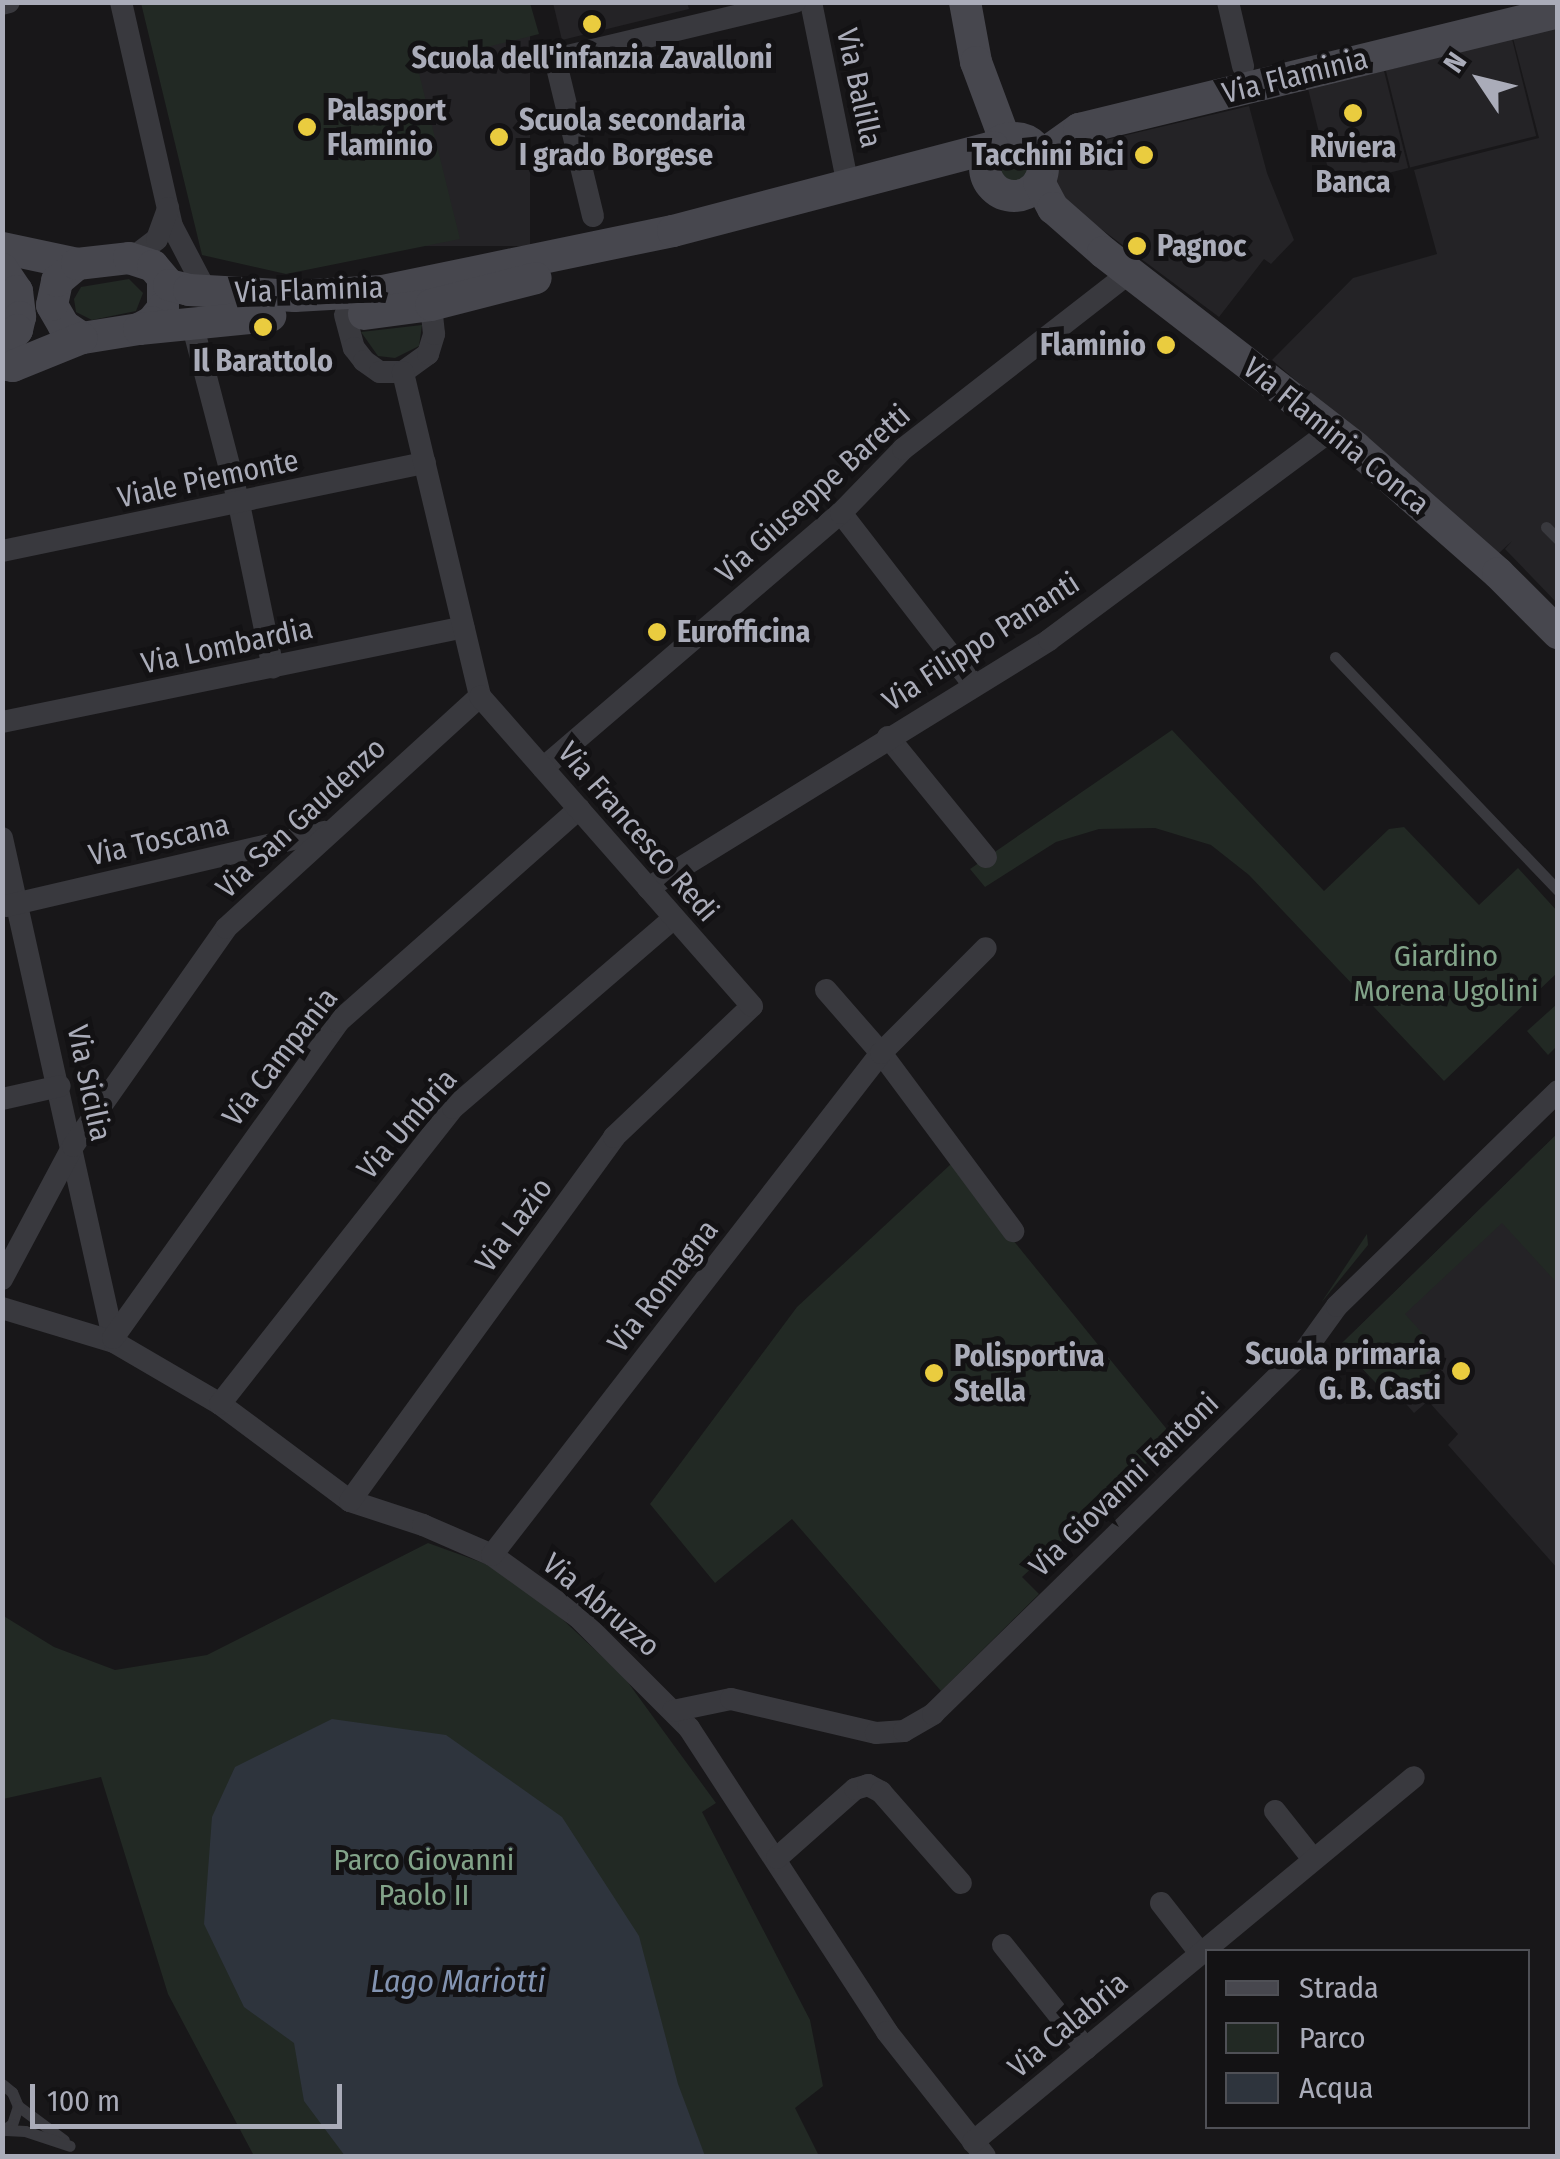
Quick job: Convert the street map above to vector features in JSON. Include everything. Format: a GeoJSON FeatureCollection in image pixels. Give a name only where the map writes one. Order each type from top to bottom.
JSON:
{"type":"FeatureCollection","features":[{"type":"Feature","properties":{"kind":"street"},"geometry":{"type":"LineString","coordinates":[[121,2],[170,217],[206,291]]}},
{"type":"Feature","properties":{"kind":"street"},"geometry":{"type":"LineString","coordinates":[[593,216],[555,58],[796,2]]}},
{"type":"Feature","properties":{"kind":"street","name":"Via Balilla"},"geometry":{"type":"LineString","coordinates":[[811,2],[848,186]]}},
{"type":"Feature","properties":{"kind":"street"},"geometry":{"type":"LineString","coordinates":[[965,2],[976,62],[999,143]]}},
{"type":"Feature","properties":{"kind":"street"},"geometry":{"type":"LineString","coordinates":[[1228,2],[1242,66]]}},
{"type":"Feature","properties":{"kind":"street","name":"Via Flaminia"},"geometry":{"type":"LineString","coordinates":[[1040,169],[1079,129],[1558,12]]}},
{"type":"Feature","properties":{"kind":"street"},"geometry":{"type":"LineString","coordinates":[[1026,140],[1040,169],[1015,196],[994,188],[986,162],[999,143],[1026,140]]}},
{"type":"Feature","properties":{"kind":"street","name":"Via Flaminia"},"geometry":{"type":"LineString","coordinates":[[122,258],[146,262],[162,278],[206,291],[279,296],[383,291],[673,231],[999,143]]}},
{"type":"Feature","properties":{"kind":"street","name":"Via Flaminia Conca"},"geometry":{"type":"LineString","coordinates":[[1040,169],[1053,208],[1333,429],[1498,573],[1558,634]]}},
{"type":"Feature","properties":{"kind":"street","name":"Via Flaminia"},"geometry":{"type":"LineString","coordinates":[[903,170],[920,179],[977,176],[994,188]]}},
{"type":"Feature","properties":{"kind":"street","name":"Via Flaminia Conca"},"geometry":{"type":"LineString","coordinates":[[994,188],[1104,252]]}},
{"type":"Feature","properties":{"kind":"street"},"geometry":{"type":"LineString","coordinates":[[2,248],[77,264],[122,258],[136,254],[157,238],[170,217]]}},
{"type":"Feature","properties":{"kind":"street"},"geometry":{"type":"LineString","coordinates":[[2,348],[34,339],[64,318],[139,330],[152,322],[163,308],[162,278],[170,217]]}},
{"type":"Feature","properties":{"kind":"street","name":"Via Flaminia"},"geometry":{"type":"LineString","coordinates":[[139,330],[234,317],[345,316],[430,305],[532,280],[673,231]]}},
{"type":"Feature","properties":{"kind":"street"},"geometry":{"type":"LineString","coordinates":[[64,318],[60,277],[77,264]]}},
{"type":"Feature","properties":{"kind":"street"},"geometry":{"type":"LineString","coordinates":[[2,267],[41,282],[64,318]]}},
{"type":"Feature","properties":{"kind":"street"},"geometry":{"type":"LineString","coordinates":[[2,267],[12,280],[20,304],[18,330],[2,348]]}},
{"type":"Feature","properties":{"kind":"street","name":"Via Giuseppe Baretti"},"geometry":{"type":"LineString","coordinates":[[542,768],[841,514],[904,449],[1130,272]]}},
{"type":"Feature","properties":{"kind":"street"},"geometry":{"type":"LineString","coordinates":[[345,316],[354,348],[364,361],[380,372],[403,372],[428,354],[434,334],[430,305]]}},
{"type":"Feature","properties":{"kind":"street"},"geometry":{"type":"LineString","coordinates":[[2,364],[13,366],[64,318]]}},
{"type":"Feature","properties":{"kind":"street"},"geometry":{"type":"LineString","coordinates":[[192,323],[239,504],[273,668]]}},
{"type":"Feature","properties":{"kind":"street"},"geometry":{"type":"LineString","coordinates":[[403,372],[480,696]]}},
{"type":"Feature","properties":{"kind":"street","name":"Via Filippo Pananti"},"geometry":{"type":"LineString","coordinates":[[648,888],[1049,640],[1333,429]]}},
{"type":"Feature","properties":{"kind":"street","name":"Viale Piemonte"},"geometry":{"type":"LineString","coordinates":[[2,552],[425,464]]}},
{"type":"Feature","properties":{"kind":"street"},"geometry":{"type":"LineString","coordinates":[[841,514],[974,685]]}},
{"type":"Feature","properties":{"kind":"street","name":"Via Lombardia"},"geometry":{"type":"LineString","coordinates":[[2,722],[464,627]]}},
{"type":"Feature","properties":{"kind":"street","name":"Via Francesco Redi"},"geometry":{"type":"LineString","coordinates":[[480,696],[752,1006]]}},
{"type":"Feature","properties":{"kind":"street","name":"Via San Gaudenzo"},"geometry":{"type":"LineString","coordinates":[[2,1279],[73,1146],[226,928],[480,696]]}},
{"type":"Feature","properties":{"kind":"street"},"geometry":{"type":"LineString","coordinates":[[888,738],[986,857]]}},
{"type":"Feature","properties":{"kind":"street","name":"Via Campania"},"geometry":{"type":"LineString","coordinates":[[113,1340],[338,1022],[579,809]]}},
{"type":"Feature","properties":{"kind":"street","name":"Via Toscana"},"geometry":{"type":"LineString","coordinates":[[10,905],[329,832]]}},
{"type":"Feature","properties":{"kind":"street","name":"Via Sicilia"},"geometry":{"type":"LineString","coordinates":[[2,838],[10,905],[60,1086],[113,1340]]}},
{"type":"Feature","properties":{"kind":"street","name":"Via Umbria"},"geometry":{"type":"LineString","coordinates":[[220,1404],[453,1108],[674,918]]}},
{"type":"Feature","properties":{"kind":"street","name":"Via Romagna"},"geometry":{"type":"LineString","coordinates":[[492,1555],[881,1053],[986,948]]}},
{"type":"Feature","properties":{"kind":"street"},"geometry":{"type":"LineString","coordinates":[[826,990],[881,1053],[1014,1231]]}},
{"type":"Feature","properties":{"kind":"street","name":"Via Lazio"},"geometry":{"type":"LineString","coordinates":[[350,1501],[614,1137],[752,1006]]}},
{"type":"Feature","properties":{"kind":"street"},"geometry":{"type":"LineString","coordinates":[[2,1099],[60,1086]]}},
{"type":"Feature","properties":{"kind":"street","name":"Via Giovanni Fantoni"},"geometry":{"type":"LineString","coordinates":[[681,1720],[770,1708],[876,1734],[904,1730],[933,1714],[1306,1349],[1337,1306],[1558,1091]]}},
{"type":"Feature","properties":{"kind":"street","name":"Via Abruzzo"},"geometry":{"type":"LineString","coordinates":[[2,1308],[113,1340],[220,1404],[350,1501],[424,1525],[492,1555],[578,1617],[681,1720],[777,1858],[888,2032],[979,2150]]}},
{"type":"Feature","properties":{"kind":"street","name":"Via Calabria"},"geometry":{"type":"LineString","coordinates":[[979,2150],[1086,2049],[1414,1778]]}},
{"type":"Feature","properties":{"kind":"street"},"geometry":{"type":"LineString","coordinates":[[777,1858],[855,1789],[868,1785],[881,1792],[961,1884]]}},
{"type":"Feature","properties":{"kind":"street"},"geometry":{"type":"LineString","coordinates":[[1275,1811],[1313,1859]]}},
{"type":"Feature","properties":{"kind":"street"},"geometry":{"type":"LineString","coordinates":[[1161,1904],[1200,1953]]}},
{"type":"Feature","properties":{"kind":"street"},"geometry":{"type":"LineString","coordinates":[[1003,1945],[1086,2049]]}},
{"type":"Feature","properties":{"kind":"lane"},"geometry":{"type":"LineString","coordinates":[[1546,527],[1558,539]]}},
{"type":"Feature","properties":{"kind":"lane"},"geometry":{"type":"LineString","coordinates":[[1335,657],[1558,890]]}},
{"type":"Feature","properties":{"kind":"lane"},"geometry":{"type":"LineString","coordinates":[[2,2084],[12,2092],[18,2106],[70,2146],[26,2131],[4,2131],[18,2106]]}},
{"type":"Feature","properties":{"kind":"shaded area","name":"Scuola dell'infanzia Zavalloni"},"geometry":{"type":"Polygon","coordinates":[[[687,2],[689,9],[562,40],[553,3],[687,2]]]}},
{"type":"Feature","properties":{"kind":"shaded area","name":"Scuola secondaria I grado Borgese"},"geometry":{"type":"Polygon","coordinates":[[[401,3],[530,3],[530,246],[401,246],[401,3]]]}},
{"type":"Feature","properties":{"kind":"shaded area"},"geometry":{"type":"Polygon","coordinates":[[[1557,27],[1557,603],[1505,549],[1512,541],[1498,554],[1272,360],[1353,278],[1437,254],[1414,170],[1539,138],[1513,38],[1557,27]]]}},
{"type":"Feature","properties":{"kind":"shaded area"},"geometry":{"type":"Polygon","coordinates":[[[1512,39],[1536,136],[1410,167],[1386,70],[1512,39]]]}},
{"type":"Feature","properties":{"kind":"shaded area"},"geometry":{"type":"Polygon","coordinates":[[[1384,71],[1408,168],[1333,187],[1308,90],[1384,71]]]}},
{"type":"Feature","properties":{"kind":"shaded area"},"geometry":{"type":"Polygon","coordinates":[[[1249,106],[1267,173],[1294,240],[1271,264],[1264,259],[1219,317],[1073,208],[1057,188],[1055,176],[1057,165],[1072,148],[1249,106]]]}},
{"type":"Feature","properties":{"kind":"shaded area","name":"Scuola primaria G. B. Casti"},"geometry":{"type":"Polygon","coordinates":[[[1557,1134],[1557,1568],[1448,1445],[1458,1434],[1428,1401],[1414,1413],[1400,1397],[1394,1402],[1340,1345],[1557,1134]]]}},
{"type":"Feature","properties":{"kind":"green space"},"geometry":{"type":"Polygon","coordinates":[[[141,3],[530,3],[539,34],[417,65],[460,239],[286,274],[202,255],[141,3]]]}},
{"type":"Feature","properties":{"kind":"green space"},"geometry":{"type":"Polygon","coordinates":[[[1014,149],[1026,155],[1032,167],[1026,179],[1014,185],[1002,179],[996,167],[1002,155],[1014,149]]]}},
{"type":"Feature","properties":{"kind":"green space"},"geometry":{"type":"Polygon","coordinates":[[[129,279],[143,293],[136,311],[92,320],[76,312],[74,299],[81,287],[129,279]]]}},
{"type":"Feature","properties":{"kind":"green space"},"geometry":{"type":"Polygon","coordinates":[[[422,325],[419,346],[395,358],[378,356],[361,332],[422,325]]]}},
{"type":"Feature","properties":{"kind":"green space","name":"Giardino Morena Ugolini"},"geometry":{"type":"Polygon","coordinates":[[[1172,730],[1324,891],[1389,829],[1404,827],[1479,905],[1518,868],[1557,911],[1557,973],[1444,1081],[1249,875],[1211,845],[1155,828],[1099,829],[1056,842],[985,887],[970,869],[1172,730]]]}},
{"type":"Feature","properties":{"kind":"green space"},"geometry":{"type":"Polygon","coordinates":[[[1557,1004],[1557,1046],[1548,1055],[1527,1031],[1557,1004]]]}},
{"type":"Feature","properties":{"kind":"green space"},"geometry":{"type":"Polygon","coordinates":[[[1557,1134],[1557,1283],[1502,1223],[1405,1314],[1444,1357],[1394,1402],[1340,1345],[1557,1134]]]}},
{"type":"Feature","properties":{"kind":"green space","name":"Polisportiva Stella"},"geometry":{"type":"Polygon","coordinates":[[[951,1164],[1174,1438],[1022,1577],[1039,1594],[941,1691],[792,1519],[715,1583],[650,1504],[797,1307],[951,1164]]]}},
{"type":"Feature","properties":{"kind":"green space"},"geometry":{"type":"Polygon","coordinates":[[[1367,1234],[1368,1245],[1321,1303],[1367,1234]]]}},
{"type":"Feature","properties":{"kind":"green space","name":"Parco Giovanni Paolo II"},"geometry":{"type":"Polygon","coordinates":[[[428,1543],[486,1564],[543,1601],[624,1677],[716,1803],[702,1812],[810,2020],[823,2086],[795,2108],[819,2156],[254,2156],[168,1994],[101,1777],[3,1799],[2,1615],[54,1647],[115,1670],[207,1655],[428,1543]]]}},
{"type":"Feature","properties":{"kind":"water","name":"Lago Mariotti"},"geometry":{"type":"Polygon","coordinates":[[[332,1719],[446,1735],[562,1817],[639,1936],[678,2084],[705,2156],[345,2156],[304,2101],[294,2043],[244,2007],[204,1924],[212,1817],[235,1767],[332,1719]]]}},
{"type":"Feature","properties":{"kind":"place","name":"Scuola dell'infanzia Zavalloni"},"geometry":{"type":"Point","coordinates":[592,24]}},
{"type":"Feature","properties":{"kind":"place","name":"Riviera Banca"},"geometry":{"type":"Point","coordinates":[1353,113]}},
{"type":"Feature","properties":{"kind":"place","name":"Palasport Flaminio"},"geometry":{"type":"Point","coordinates":[307,127]}},
{"type":"Feature","properties":{"kind":"place","name":"Scuola secondaria I grado Borgese"},"geometry":{"type":"Point","coordinates":[499,137]}},
{"type":"Feature","properties":{"kind":"place","name":"Tacchini Bici"},"geometry":{"type":"Point","coordinates":[1144,155]}},
{"type":"Feature","properties":{"kind":"place","name":"Pagnoc"},"geometry":{"type":"Point","coordinates":[1137,246]}},
{"type":"Feature","properties":{"kind":"place","name":"Il Barattolo"},"geometry":{"type":"Point","coordinates":[263,327]}},
{"type":"Feature","properties":{"kind":"place","name":"Flaminio"},"geometry":{"type":"Point","coordinates":[1166,345]}},
{"type":"Feature","properties":{"kind":"place","name":"Eurofficina"},"geometry":{"type":"Point","coordinates":[657,632]}},
{"type":"Feature","properties":{"kind":"place","name":"Scuola primaria G. B. Casti"},"geometry":{"type":"Point","coordinates":[1461,1371]}},
{"type":"Feature","properties":{"kind":"place","name":"Polisportiva Stella"},"geometry":{"type":"Point","coordinates":[934,1373]}}]}
